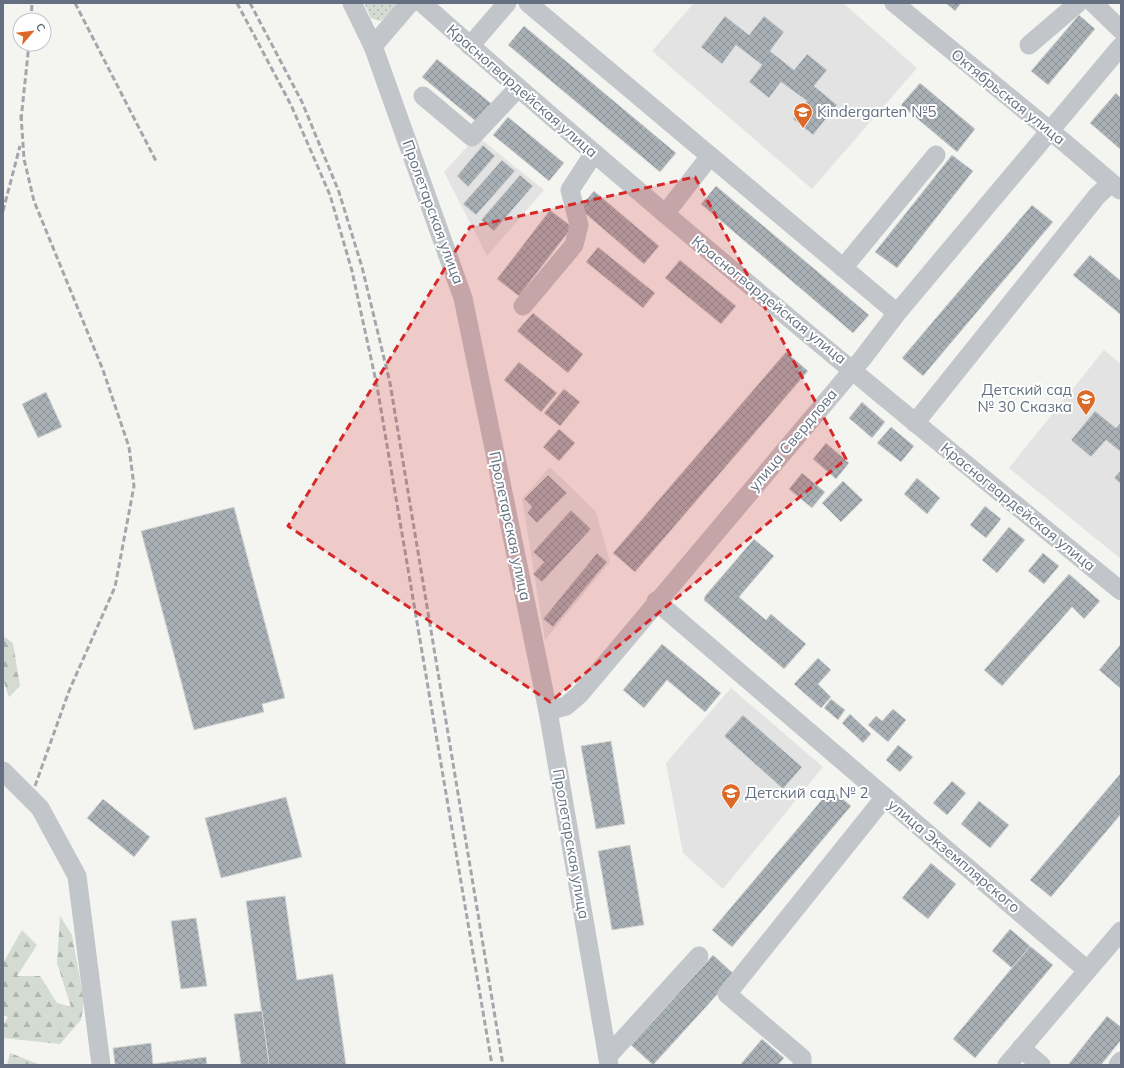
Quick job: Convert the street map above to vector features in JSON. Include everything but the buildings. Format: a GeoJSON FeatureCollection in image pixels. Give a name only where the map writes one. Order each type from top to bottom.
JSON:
{"type":"FeatureCollection","features":[{"type":"Feature","properties":{"kind":"street","name":"Пролетарская улица"},"geometry":{"type":"LineString","coordinates":[[352,3],[373,46],[463,298],[548,711],[609,1061]]}},
{"type":"Feature","properties":{"kind":"street"},"geometry":{"type":"LineString","coordinates":[[373,46],[410,3]]}},
{"type":"Feature","properties":{"kind":"street","name":"Красногвардейская улица"},"geometry":{"type":"LineString","coordinates":[[422,3],[518,88],[665,214],[915,423],[1121,591]]}},
{"type":"Feature","properties":{"kind":"street"},"geometry":{"type":"LineString","coordinates":[[470,46],[507,3]]}},
{"type":"Feature","properties":{"kind":"street"},"geometry":{"type":"LineString","coordinates":[[528,3],[897,313]]}},
{"type":"Feature","properties":{"kind":"street","name":"Октябрьская улица"},"geometry":{"type":"LineString","coordinates":[[894,3],[1116,187]]}},
{"type":"Feature","properties":{"kind":"street"},"geometry":{"type":"LineString","coordinates":[[1029,45],[1078,3]]}},
{"type":"Feature","properties":{"kind":"street"},"geometry":{"type":"LineString","coordinates":[[1093,3],[1121,30]]}},
{"type":"Feature","properties":{"kind":"street","name":"улица Свердлова"},"geometry":{"type":"LineString","coordinates":[[548,711],[566,706],[580,694],[656,601],[853,370],[897,313],[1121,46]]}},
{"type":"Feature","properties":{"kind":"street"},"geometry":{"type":"LineString","coordinates":[[424,96],[472,137],[518,88]]}},
{"type":"Feature","properties":{"kind":"street"},"geometry":{"type":"LineString","coordinates":[[523,306],[574,245],[579,225],[570,190],[594,153]]}},
{"type":"Feature","properties":{"kind":"street"},"geometry":{"type":"LineString","coordinates":[[843,268],[936,155]]}},
{"type":"Feature","properties":{"kind":"street"},"geometry":{"type":"LineString","coordinates":[[665,214],[710,156]]}},
{"type":"Feature","properties":{"kind":"street"},"geometry":{"type":"LineString","coordinates":[[915,423],[1092,202],[1116,187]]}},
{"type":"Feature","properties":{"kind":"street","name":"улица Экземплярского"},"geometry":{"type":"LineString","coordinates":[[656,601],[1087,970]]}},
{"type":"Feature","properties":{"kind":"street"},"geometry":{"type":"LineString","coordinates":[[3,771],[40,808],[77,876],[101,1065]]}},
{"type":"Feature","properties":{"kind":"street"},"geometry":{"type":"LineString","coordinates":[[802,1065],[802,1058],[727,994],[885,797]]}},
{"type":"Feature","properties":{"kind":"street"},"geometry":{"type":"LineString","coordinates":[[1007,1065],[1121,931]]}},
{"type":"Feature","properties":{"kind":"street"},"geometry":{"type":"LineString","coordinates":[[609,1061],[699,956]]}},
{"type":"Feature","properties":{"kind":"street"},"geometry":{"type":"LineString","coordinates":[[1021,1048],[1041,1065]]}},
{"type":"Feature","properties":{"kind":"street"},"geometry":{"type":"LineString","coordinates":[[1118,1065],[1121,1061]]}},
{"type":"Feature","properties":{"kind":"highlighted area"},"geometry":{"type":"Polygon","coordinates":[[[695,177],[846,459],[550,702],[288,526],[470,227],[695,177]]]}},
{"type":"Feature","properties":{"kind":"shaded area","name":"Kindergarten №5"},"geometry":{"type":"Polygon","coordinates":[[[694,3],[843,3],[917,68],[812,189],[652,51],[694,3]]]}},
{"type":"Feature","properties":{"kind":"shaded area"},"geometry":{"type":"Polygon","coordinates":[[[477,136],[544,190],[487,256],[444,172],[477,136]]]}},
{"type":"Feature","properties":{"kind":"shaded area","name":"Детский сад № 30 Сказка"},"geometry":{"type":"Polygon","coordinates":[[[1104,350],[1121,364],[1121,559],[1009,468],[1104,350]]]}},
{"type":"Feature","properties":{"kind":"shaded area"},"geometry":{"type":"Polygon","coordinates":[[[550,467],[596,512],[610,562],[545,640],[522,499],[550,467]]]}},
{"type":"Feature","properties":{"kind":"shaded area","name":"Детский сад № 2"},"geometry":{"type":"Polygon","coordinates":[[[731,688],[823,767],[723,889],[683,853],[666,763],[731,688]]]}},
{"type":"Feature","properties":{"kind":"green space"},"geometry":{"type":"Polygon","coordinates":[[[364,3],[400,3],[388,16],[380,21],[371,18],[364,3]]]}},
{"type":"Feature","properties":{"kind":"green space"},"geometry":{"type":"Polygon","coordinates":[[[3,636],[13,643],[20,686],[9,697],[3,680],[3,636]]]}},
{"type":"Feature","properties":{"kind":"green space"},"geometry":{"type":"Polygon","coordinates":[[[60,916],[72,935],[84,1002],[81,1020],[60,1044],[3,1038],[3,1026],[8,1017],[3,1015],[3,963],[22,930],[37,945],[17,976],[40,976],[57,1003],[71,1007],[57,963],[60,916]]]}},
{"type":"Feature","properties":{"kind":"green space"},"geometry":{"type":"Polygon","coordinates":[[[10,1053],[41,1065],[7,1065],[10,1053]]]}},
{"type":"Feature","properties":{"kind":"railway"},"geometry":{"type":"LineString","coordinates":[[31,12],[32,3]]}},
{"type":"Feature","properties":{"kind":"railway"},"geometry":{"type":"LineString","coordinates":[[75,3],[157,163]]}},
{"type":"Feature","properties":{"kind":"railway"},"geometry":{"type":"LineString","coordinates":[[237,3],[291,105],[330,195],[352,271],[377,386],[492,1065]]}},
{"type":"Feature","properties":{"kind":"railway"},"geometry":{"type":"LineString","coordinates":[[250,3],[302,102],[339,192],[362,267],[390,383],[503,1065]]}},
{"type":"Feature","properties":{"kind":"railway"},"geometry":{"type":"LineString","coordinates":[[21,120],[28,52]]}},
{"type":"Feature","properties":{"kind":"railway"},"geometry":{"type":"LineString","coordinates":[[21,115],[24,159],[34,201],[103,370],[129,447],[134,486],[115,587],[69,691],[35,786]]}},
{"type":"Feature","properties":{"kind":"railway"},"geometry":{"type":"LineString","coordinates":[[3,211],[20,146]]}},
{"type":"Feature","properties":{"kind":"place","name":"Kindergarten №5"},"geometry":{"type":"Point","coordinates":[803,129]}},
{"type":"Feature","properties":{"kind":"place","name":"Детский сад № 30 Сказка"},"geometry":{"type":"Point","coordinates":[1086,416]}},
{"type":"Feature","properties":{"kind":"place","name":"Детский сад № 2"},"geometry":{"type":"Point","coordinates":[731,810]}}]}
